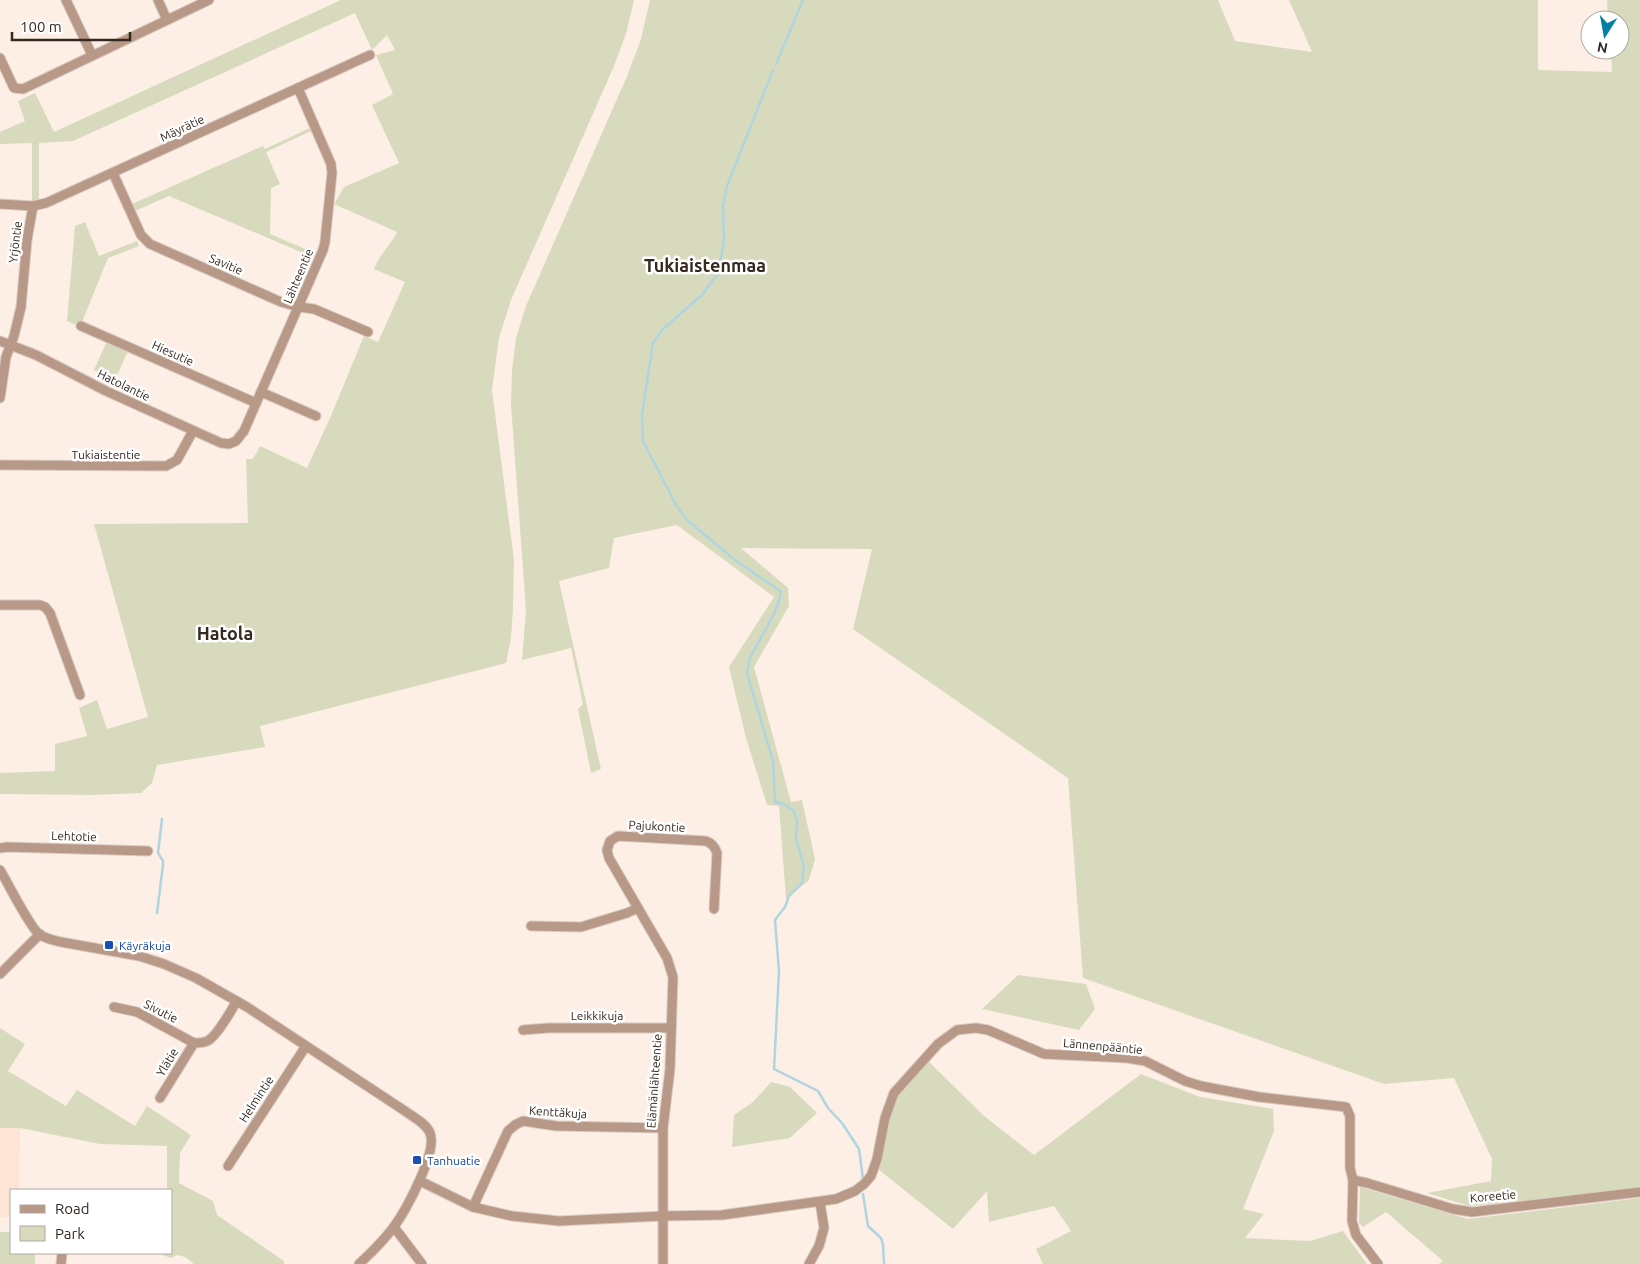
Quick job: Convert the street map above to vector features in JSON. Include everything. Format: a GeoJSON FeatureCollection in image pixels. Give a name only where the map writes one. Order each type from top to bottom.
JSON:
{"type":"FeatureCollection","features":[{"type":"Feature","properties":{"kind":"street"},"geometry":{"type":"LineString","coordinates":[[66,0],[92,56]]}},
{"type":"Feature","properties":{"kind":"street"},"geometry":{"type":"LineString","coordinates":[[158,0],[167,20]]}},
{"type":"Feature","properties":{"kind":"street"},"geometry":{"type":"LineString","coordinates":[[0,58],[12,85],[14,88],[20,89],[209,0]]}},
{"type":"Feature","properties":{"kind":"street","name":"Mäyrätie"},"geometry":{"type":"LineString","coordinates":[[0,204],[33,206],[46,203],[370,55]]}},
{"type":"Feature","properties":{"kind":"street","name":"Lähteentie"},"geometry":{"type":"LineString","coordinates":[[239,439],[299,307],[324,246],[332,173],[331,164],[298,88]]}},
{"type":"Feature","properties":{"kind":"street","name":"Savitie"},"geometry":{"type":"LineString","coordinates":[[113,173],[141,234],[150,244],[281,302],[314,309],[368,332]]}},
{"type":"Feature","properties":{"kind":"street","name":"Yrjöntie"},"geometry":{"type":"LineString","coordinates":[[0,398],[6,357],[14,336],[21,306],[27,240],[33,206]]}},
{"type":"Feature","properties":{"kind":"street","name":"Hiesutie"},"geometry":{"type":"LineString","coordinates":[[81,326],[256,404]]}},
{"type":"Feature","properties":{"kind":"street","name":"Hatolantie"},"geometry":{"type":"LineString","coordinates":[[0,341],[60,367],[106,391],[193,431],[225,444],[239,439]]}},
{"type":"Feature","properties":{"kind":"street"},"geometry":{"type":"LineString","coordinates":[[261,392],[316,416]]}},
{"type":"Feature","properties":{"kind":"street","name":"Tukiaistentie"},"geometry":{"type":"LineString","coordinates":[[0,465],[166,466],[177,460],[193,431]]}},
{"type":"Feature","properties":{"kind":"street"},"geometry":{"type":"LineString","coordinates":[[0,605],[40,605],[45,607],[50,613],[80,695]]}},
{"type":"Feature","properties":{"kind":"street","name":"Pajukontie"},"geometry":{"type":"LineString","coordinates":[[638,908],[608,854],[609,843],[615,837],[706,841],[712,844],[718,856],[714,909]]}},
{"type":"Feature","properties":{"kind":"street","name":"Lehtotie"},"geometry":{"type":"LineString","coordinates":[[0,848],[148,851]]}},
{"type":"Feature","properties":{"kind":"street"},"geometry":{"type":"LineString","coordinates":[[0,871],[32,926],[40,934],[52,940],[127,953],[152,960],[196,978],[306,1046],[418,1120],[430,1132],[431,1147],[420,1181],[403,1214],[359,1264]]}},
{"type":"Feature","properties":{"kind":"street"},"geometry":{"type":"LineString","coordinates":[[531,926],[581,927],[638,908]]}},
{"type":"Feature","properties":{"kind":"street","name":"Elämänlähteentie"},"geometry":{"type":"LineString","coordinates":[[638,908],[670,963],[673,977],[670,1069],[663,1128],[663,1264]]}},
{"type":"Feature","properties":{"kind":"street"},"geometry":{"type":"LineString","coordinates":[[0,974],[40,934]]}},
{"type":"Feature","properties":{"kind":"street","name":"Ylätie"},"geometry":{"type":"LineString","coordinates":[[160,1098],[194,1043],[212,1039],[236,1001]]}},
{"type":"Feature","properties":{"kind":"street","name":"Sivutie"},"geometry":{"type":"LineString","coordinates":[[114,1007],[137,1012],[194,1043]]}},
{"type":"Feature","properties":{"kind":"street","name":"Leikkikuja"},"geometry":{"type":"LineString","coordinates":[[523,1030],[548,1028],[671,1028]]}},
{"type":"Feature","properties":{"kind":"street","name":"Lännenpääntie"},"geometry":{"type":"LineString","coordinates":[[820,1202],[845,1196],[864,1184],[870,1176],[876,1159],[885,1118],[894,1093],[938,1044],[957,1030],[976,1028],[988,1030],[1044,1054],[1127,1058],[1145,1061],[1185,1081],[1200,1086],[1259,1097],[1346,1107],[1350,1116],[1350,1168],[1353,1180]]}},
{"type":"Feature","properties":{"kind":"street","name":"Helmintie"},"geometry":{"type":"LineString","coordinates":[[228,1166],[306,1046]]}},
{"type":"Feature","properties":{"kind":"street","name":"Kenttäkuja"},"geometry":{"type":"LineString","coordinates":[[473,1207],[508,1131],[518,1122],[556,1126],[663,1128]]}},
{"type":"Feature","properties":{"kind":"street"},"geometry":{"type":"LineString","coordinates":[[1353,1180],[1352,1221],[1356,1235],[1378,1264]]}},
{"type":"Feature","properties":{"kind":"street","name":"Koreetie"},"geometry":{"type":"LineString","coordinates":[[1353,1180],[1367,1182],[1453,1209],[1472,1212],[1640,1192]]}},
{"type":"Feature","properties":{"kind":"street"},"geometry":{"type":"LineString","coordinates":[[420,1181],[473,1207],[512,1216],[559,1221],[722,1215],[820,1202],[824,1228],[819,1246],[809,1264]]}},
{"type":"Feature","properties":{"kind":"street"},"geometry":{"type":"LineString","coordinates":[[394,1226],[422,1264]]}},
{"type":"Feature","properties":{"kind":"shaded area"},"geometry":{"type":"Polygon","coordinates":[[[0,1128],[20,1128],[19,1189],[10,1189],[10,1217],[0,1217],[0,1128]]]}},
{"type":"Feature","properties":{"kind":"green space"},"geometry":{"type":"Polygon","coordinates":[[[341,0],[634,0],[626,34],[614,66],[511,300],[499,338],[492,390],[514,560],[511,638],[506,663],[260,726],[265,747],[157,765],[152,783],[141,793],[93,795],[0,794],[0,773],[55,771],[55,744],[87,736],[79,708],[97,700],[107,729],[148,717],[94,524],[248,523],[246,459],[253,459],[260,446],[307,468],[364,336],[378,342],[405,282],[374,269],[397,232],[334,204],[344,187],[399,163],[372,105],[393,94],[376,55],[395,50],[387,35],[372,50],[355,13],[73,141],[39,143],[39,199],[32,201],[32,143],[0,144],[0,132],[25,121],[18,101],[35,93],[54,132],[341,0]]]}},
{"type":"Feature","properties":{"kind":"green space"},"geometry":{"type":"Polygon","coordinates":[[[650,0],[1218,0],[1235,41],[1312,52],[1289,0],[1538,0],[1538,70],[1612,72],[1611,60],[1630,60],[1630,10],[1608,10],[1607,0],[1640,0],[1640,1186],[1631,1190],[1469,1206],[1427,1193],[1491,1181],[1492,1159],[1454,1078],[1384,1084],[1083,978],[1068,778],[853,629],[872,549],[741,548],[788,588],[789,606],[754,667],[791,802],[802,800],[815,859],[809,880],[786,899],[779,806],[767,805],[746,738],[729,667],[774,597],[677,525],[614,538],[609,568],[559,581],[601,769],[591,773],[578,709],[583,704],[571,648],[522,660],[526,610],[511,405],[512,371],[516,338],[526,306],[628,74],[641,39],[650,0]]]}},
{"type":"Feature","properties":{"kind":"green space"},"geometry":{"type":"Polygon","coordinates":[[[310,128],[311,131],[266,152],[280,184],[271,188],[270,234],[317,254],[315,258],[169,196],[135,211],[132,204],[263,146],[265,149],[310,128]]]}},
{"type":"Feature","properties":{"kind":"green space"},"geometry":{"type":"Polygon","coordinates":[[[85,222],[99,256],[137,241],[139,246],[108,258],[80,327],[67,321],[75,226],[85,222]]]}},
{"type":"Feature","properties":{"kind":"green space"},"geometry":{"type":"Polygon","coordinates":[[[107,341],[128,351],[114,382],[94,370],[107,341]]]}},
{"type":"Feature","properties":{"kind":"green space"},"geometry":{"type":"Polygon","coordinates":[[[1018,975],[1086,984],[1095,1009],[1079,1030],[982,1009],[1018,975]]]}},
{"type":"Feature","properties":{"kind":"green space"},"geometry":{"type":"Polygon","coordinates":[[[0,1028],[25,1044],[8,1071],[66,1106],[77,1090],[135,1126],[147,1106],[191,1135],[180,1153],[179,1183],[213,1201],[217,1215],[284,1261],[284,1264],[194,1264],[185,1257],[177,1255],[171,1258],[160,1254],[172,1254],[172,1189],[167,1189],[167,1146],[100,1144],[20,1128],[0,1128],[0,1028]]]}},
{"type":"Feature","properties":{"kind":"green space"},"geometry":{"type":"Polygon","coordinates":[[[925,1058],[984,1116],[1034,1155],[1141,1074],[1200,1097],[1273,1109],[1274,1131],[1243,1209],[1264,1214],[1245,1238],[1310,1241],[1343,1231],[1367,1264],[1043,1264],[1036,1249],[1071,1231],[1054,1206],[989,1222],[987,1191],[953,1229],[874,1166],[894,1093],[925,1058]]]}},
{"type":"Feature","properties":{"kind":"green space"},"geometry":{"type":"Polygon","coordinates":[[[771,1082],[790,1087],[817,1113],[790,1138],[732,1147],[734,1115],[753,1102],[771,1082]]]}},
{"type":"Feature","properties":{"kind":"green space"},"geometry":{"type":"Polygon","coordinates":[[[1360,1187],[1468,1219],[1640,1198],[1640,1264],[1439,1264],[1443,1261],[1386,1212],[1363,1227],[1359,1223],[1360,1187]]]}},
{"type":"Feature","properties":{"kind":"green space"},"geometry":{"type":"Polygon","coordinates":[[[0,1232],[10,1232],[10,1254],[35,1254],[35,1264],[0,1264],[0,1232]]]}},
{"type":"Feature","properties":{"kind":"waterway"},"geometry":{"type":"LineString","coordinates":[[776,64],[803,0]]}},
{"type":"Feature","properties":{"kind":"waterway"},"geometry":{"type":"LineString","coordinates":[[773,70],[727,186],[723,206],[724,242],[718,273],[703,294],[663,329],[653,343],[642,415],[643,441],[676,505],[688,521],[735,560],[780,591],[777,605],[750,658],[747,673],[773,761],[775,802],[784,804],[793,810],[797,820],[796,838],[804,867],[802,883],[789,896],[785,907],[775,920],[779,971],[774,1069],[818,1091],[828,1108],[842,1123],[859,1149],[863,1179]]}},
{"type":"Feature","properties":{"kind":"waterway"},"geometry":{"type":"LineString","coordinates":[[157,913],[163,865],[163,861],[158,853],[162,819]]}},
{"type":"Feature","properties":{"kind":"waterway"},"geometry":{"type":"LineString","coordinates":[[863,1194],[868,1226],[881,1238],[883,1244],[884,1264]]}},
{"type":"Feature","properties":{"kind":"place","name":"Käyräkuja"},"geometry":{"type":"Point","coordinates":[109,945]}},
{"type":"Feature","properties":{"kind":"place","name":"Tanhuatie"},"geometry":{"type":"Point","coordinates":[417,1160]}},
{"type":"Feature","properties":{"kind":"district","name":"Tukiaistenmaa"},"geometry":{"type":"Point","coordinates":[705,265]}},
{"type":"Feature","properties":{"kind":"district","name":"Hatola"},"geometry":{"type":"Point","coordinates":[225,633]}}]}
